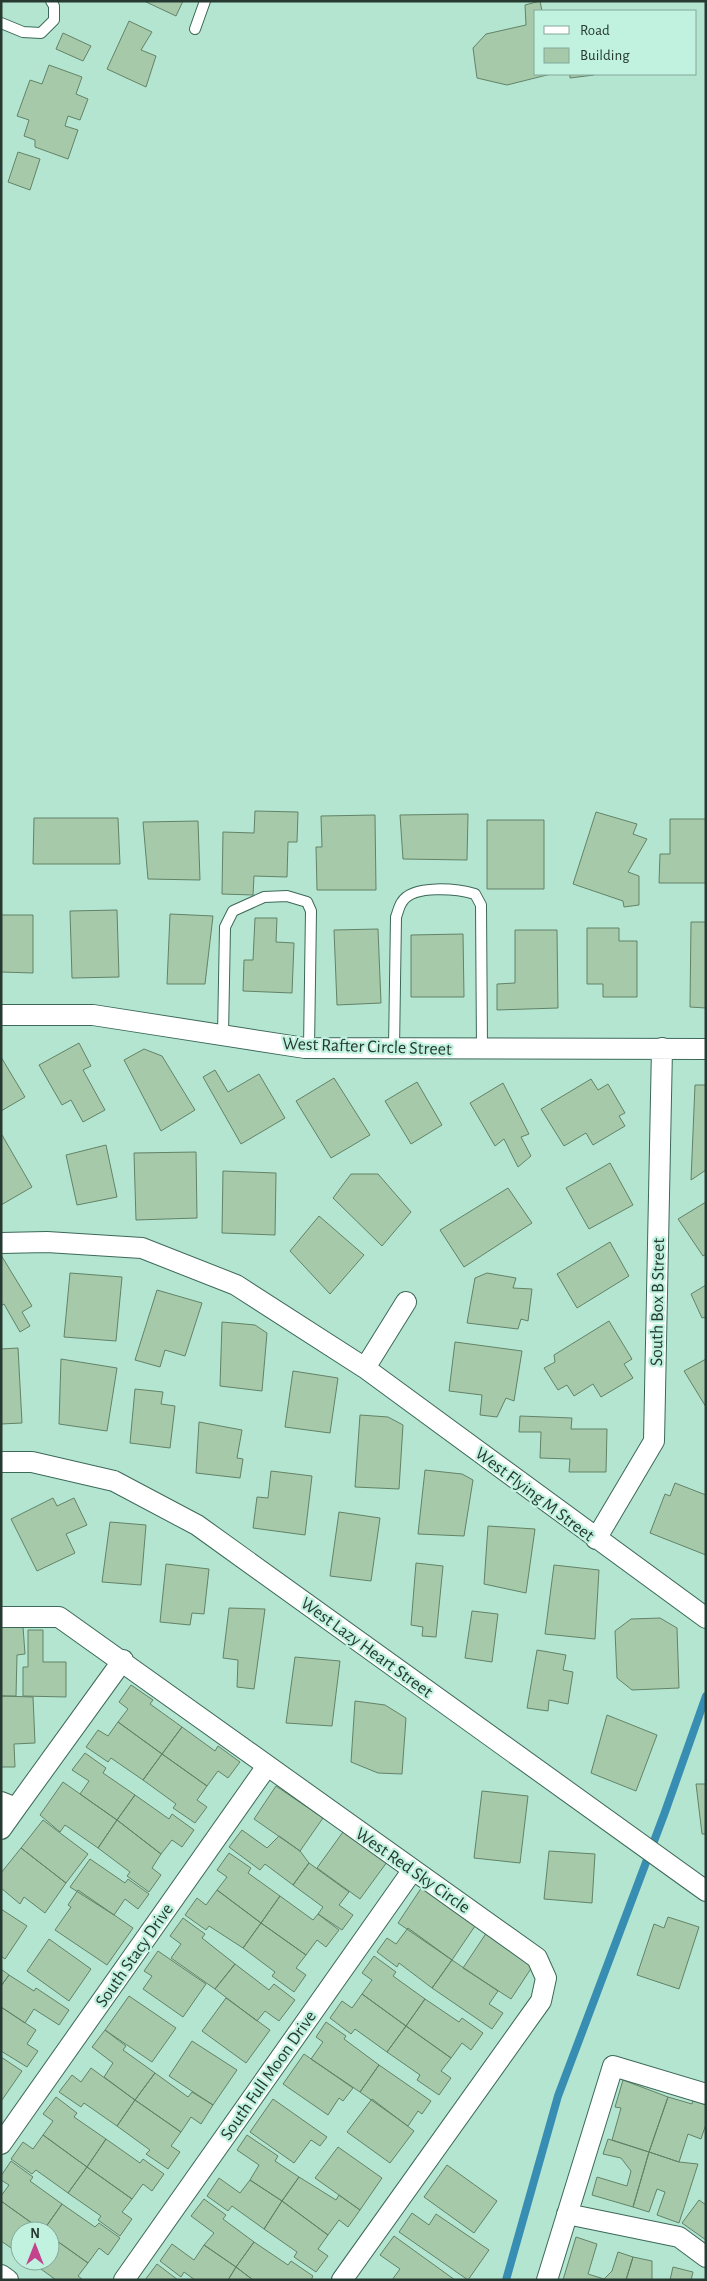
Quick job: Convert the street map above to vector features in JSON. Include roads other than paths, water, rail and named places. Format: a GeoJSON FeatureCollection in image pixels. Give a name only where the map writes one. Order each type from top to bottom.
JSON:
{"type":"FeatureCollection","features":[{"type":"Feature","properties":{"kind":"street","name":"West Rafter Circle Street"},"geometry":{"type":"LineString","coordinates":[[1,1015],[93,1015],[309,1048],[706,1049]]}},
{"type":"Feature","properties":{"kind":"street","name":"South Box B Street"},"geometry":{"type":"LineString","coordinates":[[596,1539],[654,1441],[662,1048]]}},
{"type":"Feature","properties":{"kind":"street","name":"West Flying M Street"},"geometry":{"type":"LineString","coordinates":[[1,1243],[47,1242],[142,1248],[236,1285],[365,1368],[706,1618]]}},
{"type":"Feature","properties":{"kind":"street"},"geometry":{"type":"LineString","coordinates":[[365,1368],[406,1302]]}},
{"type":"Feature","properties":{"kind":"street","name":"West Lazy Heart Street"},"geometry":{"type":"LineString","coordinates":[[1,1462],[32,1462],[114,1481],[197,1525],[706,1891]]}},
{"type":"Feature","properties":{"kind":"street","name":"West Red Sky Circle"},"geometry":{"type":"LineString","coordinates":[[1,1617],[59,1617],[123,1660],[267,1766],[537,1958],[546,1978],[541,2001],[342,2280]]}},
{"type":"Feature","properties":{"kind":"street"},"geometry":{"type":"LineString","coordinates":[[1,1829],[9,1805],[123,1660]]}},
{"type":"Feature","properties":{"kind":"street","name":"South Stacy Drive"},"geometry":{"type":"LineString","coordinates":[[1,2144],[267,1766]]}},
{"type":"Feature","properties":{"kind":"street","name":"South Full Moon Drive"},"geometry":{"type":"LineString","coordinates":[[124,2280],[412,1870]]}},
{"type":"Feature","properties":{"kind":"street"},"geometry":{"type":"LineString","coordinates":[[547,2280],[614,2066],[706,2094]]}},
{"type":"Feature","properties":{"kind":"street"},"geometry":{"type":"LineString","coordinates":[[567,2214],[679,2237],[706,2257]]}},
{"type":"Feature","properties":{"kind":"street"},"geometry":{"type":"LineString","coordinates":[[1,2275],[8,2280]]}},
{"type":"Feature","properties":{"kind":"lane"},"geometry":{"type":"LineString","coordinates":[[1,22],[24,32],[41,33],[54,20],[54,6],[51,1]]}},
{"type":"Feature","properties":{"kind":"lane"},"geometry":{"type":"LineString","coordinates":[[195,29],[205,1]]}},
{"type":"Feature","properties":{"kind":"lane"},"geometry":{"type":"LineString","coordinates":[[394,1048],[396,917],[402,902],[408,896],[429,890],[460,890],[475,894],[481,905],[482,1048]]}},
{"type":"Feature","properties":{"kind":"lane"},"geometry":{"type":"LineString","coordinates":[[223,1035],[225,927],[233,911],[251,902],[264,897],[287,896],[307,902],[311,912],[309,1048]]}},
{"type":"Feature","properties":{"kind":"waterway"},"geometry":{"type":"LineString","coordinates":[[506,2280],[558,2096],[665,1812],[706,1696]]}}]}
